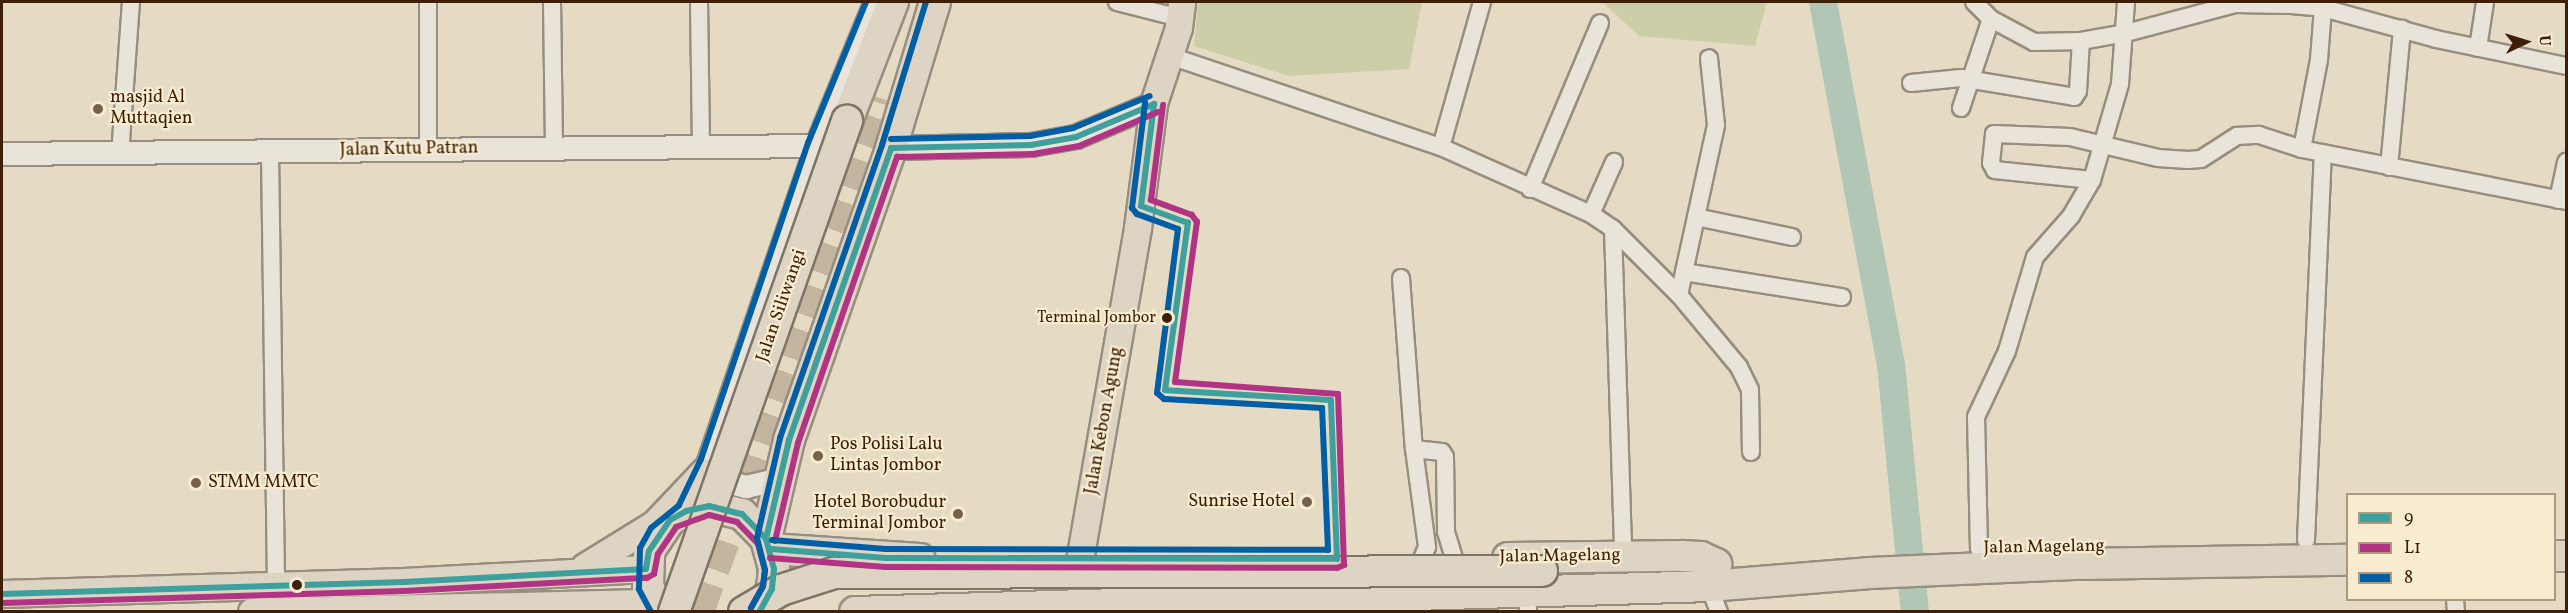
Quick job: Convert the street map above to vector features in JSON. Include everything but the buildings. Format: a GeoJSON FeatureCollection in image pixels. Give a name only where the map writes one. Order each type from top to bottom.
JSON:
{"type":"FeatureCollection","features":[{"type":"Feature","properties":{"kind":"highway","name":"Jalan Siliwangi"},"geometry":{"type":"LineString","coordinates":[[664,609],[893,2]]}},
{"type":"Feature","properties":{"kind":"highway"},"geometry":{"type":"LineString","coordinates":[[886,100],[918,2]]}},
{"type":"Feature","properties":{"kind":"highway"},"geometry":{"type":"LineString","coordinates":[[759,612],[772,589],[774,569],[769,544],[777,480],[891,148],[935,2]]}},
{"type":"Feature","properties":{"kind":"highway"},"geometry":{"type":"LineString","coordinates":[[789,440],[784,502],[790,523],[805,544],[825,554]]}},
{"type":"Feature","properties":{"kind":"highway"},"geometry":{"type":"LineString","coordinates":[[664,609],[646,569],[658,534],[686,511],[709,506],[732,510],[752,521],[769,544]]}},
{"type":"Feature","properties":{"kind":"highway","name":"Jalan Magelang"},"geometry":{"type":"LineString","coordinates":[[1948,559],[1978,549],[2306,540],[2346,541]]}},
{"type":"Feature","properties":{"kind":"highway","name":"Jalan Magelang"},"geometry":{"type":"LineString","coordinates":[[769,544],[825,554],[868,557],[1080,561],[1701,557],[1715,587],[1869,563],[1948,559],[2346,560]]}},
{"type":"Feature","properties":{"kind":"highway"},"geometry":{"type":"LineString","coordinates":[[864,610],[868,557]]}},
{"type":"Feature","properties":{"kind":"highway"},"geometry":{"type":"LineString","coordinates":[[744,612],[781,591],[834,573],[1532,591],[1715,587]]}},
{"type":"Feature","properties":{"kind":"highway","name":"Jalan Magelang"},"geometry":{"type":"LineString","coordinates":[[864,610],[1084,607],[1532,591]]}},
{"type":"Feature","properties":{"kind":"main road","name":"Jalan Kebon Agung"},"geometry":{"type":"LineString","coordinates":[[1080,561],[1139,217],[1154,104],[1170,56],[1181,10]]}},
{"type":"Feature","properties":{"kind":"main road"},"geometry":{"type":"LineString","coordinates":[[574,572],[617,551],[655,524],[707,467]]}},
{"type":"Feature","properties":{"kind":"main road"},"geometry":{"type":"LineString","coordinates":[[2,594],[276,586],[646,569]]}},
{"type":"Feature","properties":{"kind":"main road"},"geometry":{"type":"LineString","coordinates":[[252,612],[664,609]]}},
{"type":"Feature","properties":{"kind":"street"},"geometry":{"type":"LineString","coordinates":[[120,155],[131,2]]}},
{"type":"Feature","properties":{"kind":"street"},"geometry":{"type":"LineString","coordinates":[[428,2],[428,150]]}},
{"type":"Feature","properties":{"kind":"street"},"geometry":{"type":"LineString","coordinates":[[552,2],[554,148]]}},
{"type":"Feature","properties":{"kind":"street"},"geometry":{"type":"LineString","coordinates":[[699,2],[700,149]]}},
{"type":"Feature","properties":{"kind":"street"},"geometry":{"type":"LineString","coordinates":[[686,511],[707,467],[817,146],[876,2]]}},
{"type":"Feature","properties":{"kind":"street"},"geometry":{"type":"LineString","coordinates":[[1117,2],[1181,10]]}},
{"type":"Feature","properties":{"kind":"street"},"geometry":{"type":"LineString","coordinates":[[1441,147],[1482,2]]}},
{"type":"Feature","properties":{"kind":"street"},"geometry":{"type":"LineString","coordinates":[[1974,2],[1991,19],[2034,42],[2081,41],[2126,33],[2194,8],[2235,3],[2323,8],[2478,48],[2566,66]]}},
{"type":"Feature","properties":{"kind":"street"},"geometry":{"type":"LineString","coordinates":[[1978,549],[1976,417],[2007,351],[2035,257],[2072,216],[2092,180],[2120,84],[2126,33],[2126,2]]}},
{"type":"Feature","properties":{"kind":"street"},"geometry":{"type":"LineString","coordinates":[[2478,48],[2485,2]]}},
{"type":"Feature","properties":{"kind":"street"},"geometry":{"type":"LineString","coordinates":[[2302,149],[2319,60],[2323,8]]}},
{"type":"Feature","properties":{"kind":"street"},"geometry":{"type":"LineString","coordinates":[[1961,108],[1991,19]]}},
{"type":"Feature","properties":{"kind":"street"},"geometry":{"type":"LineString","coordinates":[[1530,189],[1600,23]]}},
{"type":"Feature","properties":{"kind":"street"},"geometry":{"type":"LineString","coordinates":[[2389,167],[2402,29]]}},
{"type":"Feature","properties":{"kind":"street"},"geometry":{"type":"LineString","coordinates":[[1911,83],[1972,80],[2074,97],[2078,91],[2081,41]]}},
{"type":"Feature","properties":{"kind":"street"},"geometry":{"type":"LineString","coordinates":[[1170,56],[1441,147],[1530,189],[1591,214],[1613,229],[1679,295],[1739,367],[1746,382],[1751,452]]}},
{"type":"Feature","properties":{"kind":"street"},"geometry":{"type":"LineString","coordinates":[[1679,295],[1716,125],[1709,58]]}},
{"type":"Feature","properties":{"kind":"street"},"geometry":{"type":"LineString","coordinates":[[891,148],[1054,141],[1076,137],[1154,104]]}},
{"type":"Feature","properties":{"kind":"street"},"geometry":{"type":"LineString","coordinates":[[2092,180],[1995,170],[1991,163],[1993,137],[1999,131],[2070,137],[2158,158],[2188,160],[2201,159],[2227,140],[2249,134],[2302,149],[2562,200],[2566,162]]}},
{"type":"Feature","properties":{"kind":"street","name":"Jalan Kutu Patran"},"geometry":{"type":"LineString","coordinates":[[2,154],[120,155],[817,146]]}},
{"type":"Feature","properties":{"kind":"street"},"geometry":{"type":"LineString","coordinates":[[270,153],[276,586]]}},
{"type":"Feature","properties":{"kind":"street"},"geometry":{"type":"LineString","coordinates":[[2306,540],[2323,153]]}},
{"type":"Feature","properties":{"kind":"street"},"geometry":{"type":"LineString","coordinates":[[1591,214],[1614,162]]}},
{"type":"Feature","properties":{"kind":"street"},"geometry":{"type":"LineString","coordinates":[[1696,217],[1792,237]]}},
{"type":"Feature","properties":{"kind":"street"},"geometry":{"type":"LineString","coordinates":[[1613,229],[1623,556]]}},
{"type":"Feature","properties":{"kind":"street"},"geometry":{"type":"LineString","coordinates":[[1684,272],[1842,297]]}},
{"type":"Feature","properties":{"kind":"street"},"geometry":{"type":"LineString","coordinates":[[1401,278],[1414,449],[1427,547],[1422,559]]}},
{"type":"Feature","properties":{"kind":"street"},"geometry":{"type":"LineString","coordinates":[[1414,449],[1442,452],[1445,457],[1446,532],[1454,558]]}},
{"type":"Feature","properties":{"kind":"street"},"geometry":{"type":"LineString","coordinates":[[707,467],[731,483],[746,487],[777,480]]}},
{"type":"Feature","properties":{"kind":"green space"},"geometry":{"type":"Polygon","coordinates":[[[1198,2],[1422,2],[1409,69],[1289,76],[1194,46],[1198,2]]]}},
{"type":"Feature","properties":{"kind":"green space"},"geometry":{"type":"Polygon","coordinates":[[[1602,2],[1767,2],[1755,46],[1639,36],[1602,2]]]}},
{"type":"Feature","properties":{"kind":"waterway"},"geometry":{"type":"LineString","coordinates":[[1823,2],[1891,364],[1915,612]]}},
{"type":"Feature","properties":{"kind":"tunnel"},"geometry":{"type":"LineString","coordinates":[[699,612],[886,100]]}},
{"type":"Feature","properties":{"kind":"transit line","name":"8"},"geometry":{"type":"LineString","coordinates":[[651,612],[639,589],[640,548],[651,528],[679,505],[701,459],[808,143],[866,2]]}},
{"type":"Feature","properties":{"kind":"transit line","name":"8"},"geometry":{"type":"LineString","coordinates":[[751,608],[763,586],[765,570],[757,538],[780,438],[882,145],[926,2]]}},
{"type":"Feature","properties":{"kind":"transit line","name":"8"},"geometry":{"type":"LineString","coordinates":[[891,139],[1030,136],[1073,128],[1150,96]]}},
{"type":"Feature","properties":{"kind":"transit line","name":"8"},"geometry":{"type":"LineString","coordinates":[[772,540],[886,549],[1328,550],[1322,408],[1164,399],[1157,393],[1178,229],[1137,214],[1132,208],[1145,103]]}},
{"type":"Feature","properties":{"kind":"transit line","name":"9"},"geometry":{"type":"LineString","coordinates":[[766,539],[789,440],[891,148],[1031,145],[1076,137],[1154,104]]}},
{"type":"Feature","properties":{"kind":"transit line","name":"9"},"geometry":{"type":"LineString","coordinates":[[771,549],[886,558],[1337,559],[1331,400],[1165,390],[1188,223],[1141,206],[1154,104]]}},
{"type":"Feature","properties":{"kind":"transit line","name":"L1"},"geometry":{"type":"LineString","coordinates":[[770,558],[886,567],[1337,568],[1344,565],[1338,394],[1175,382],[1197,222],[1192,215],[1151,200],[1163,105]]}},
{"type":"Feature","properties":{"kind":"transit line","name":"L1"},"geometry":{"type":"LineString","coordinates":[[775,541],[798,443],[897,157],[1033,154],[1079,146],[1158,112]]}},
{"type":"Feature","properties":{"kind":"transit line","name":"9"},"geometry":{"type":"LineString","coordinates":[[2,594],[404,582],[646,569],[649,551],[670,520],[686,511],[709,506],[742,514],[766,539],[774,569],[772,589],[759,612]]}},
{"type":"Feature","properties":{"kind":"transit line","name":"L1"},"geometry":{"type":"LineString","coordinates":[[2,603],[404,591],[647,578],[654,574],[658,554],[676,527],[709,515],[737,522],[758,544],[765,570],[763,586],[751,608]]}},
{"type":"Feature","properties":{"kind":"place","name":"masjid Al Muttaqien"},"geometry":{"type":"Point","coordinates":[98,109]}},
{"type":"Feature","properties":{"kind":"place","name":"Terminal Jombor"},"geometry":{"type":"Point","coordinates":[1167,318]}},
{"type":"Feature","properties":{"kind":"place","name":"Pos Polisi Lalu Lintas Jombor"},"geometry":{"type":"Point","coordinates":[818,456]}},
{"type":"Feature","properties":{"kind":"place","name":"STMM MMTC"},"geometry":{"type":"Point","coordinates":[196,483]}},
{"type":"Feature","properties":{"kind":"place","name":"Sunrise Hotel"},"geometry":{"type":"Point","coordinates":[1307,502]}},
{"type":"Feature","properties":{"kind":"place","name":"Hotel Borobudur Terminal Jombor"},"geometry":{"type":"Point","coordinates":[958,514]}}]}
